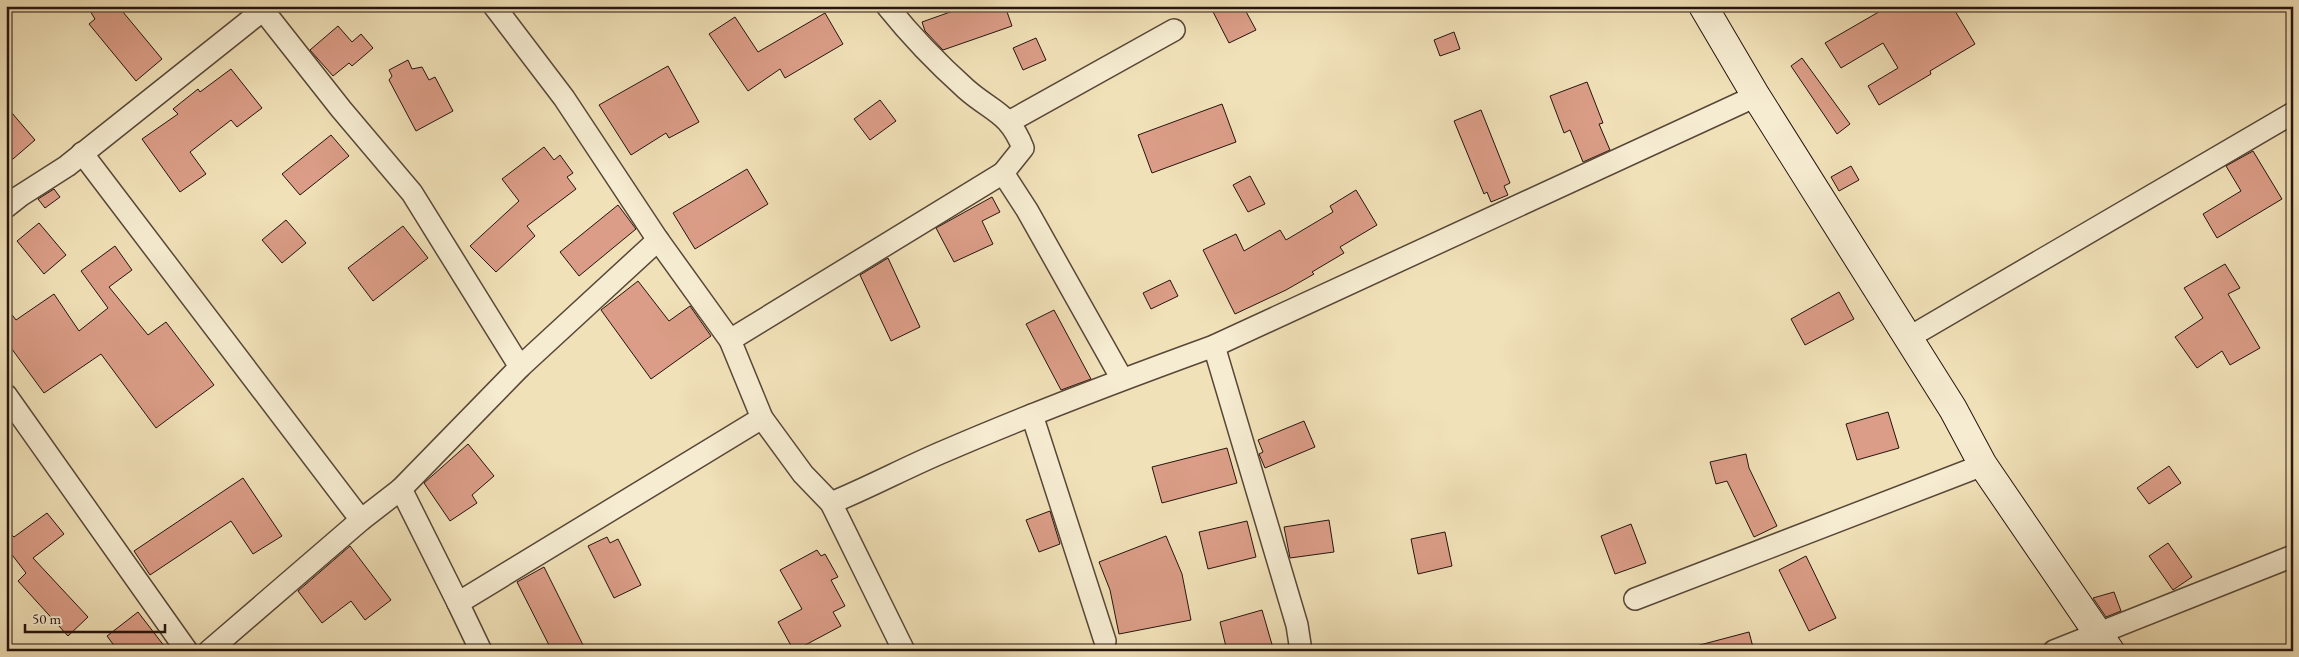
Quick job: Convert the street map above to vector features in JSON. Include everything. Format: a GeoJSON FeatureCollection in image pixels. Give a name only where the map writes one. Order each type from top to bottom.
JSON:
{"type":"FeatureCollection","features":[{"type":"Feature","properties":{"kind":"street"},"geometry":{"type":"LineString","coordinates":[[494,6],[564,98],[658,240],[730,340],[762,418],[804,474],[832,503],[904,651]]}},
{"type":"Feature","properties":{"kind":"street"},"geometry":{"type":"LineString","coordinates":[[730,340],[1003,173],[1023,148],[1009,122],[967,90],[917,44],[886,6]]}},
{"type":"Feature","properties":{"kind":"street"},"geometry":{"type":"LineString","coordinates":[[1703,6],[1756,96],[1953,409],[1983,465],[2105,643]]}},
{"type":"Feature","properties":{"kind":"street"},"geometry":{"type":"LineString","coordinates":[[11,197],[82,153],[266,8],[341,108],[412,193],[520,367]]}},
{"type":"Feature","properties":{"kind":"street"},"geometry":{"type":"LineString","coordinates":[[1009,122],[1174,30]]}},
{"type":"Feature","properties":{"kind":"street"},"geometry":{"type":"LineString","coordinates":[[832,503],[882,482],[943,452],[1122,379],[1214,346],[1756,96]]}},
{"type":"Feature","properties":{"kind":"street"},"geometry":{"type":"LineString","coordinates":[[1908,338],[2293,113]]}},
{"type":"Feature","properties":{"kind":"street"},"geometry":{"type":"LineString","coordinates":[[82,153],[361,520]]}},
{"type":"Feature","properties":{"kind":"street"},"geometry":{"type":"LineString","coordinates":[[1003,173],[1027,210],[1122,379]]}},
{"type":"Feature","properties":{"kind":"street"},"geometry":{"type":"LineString","coordinates":[[209,651],[361,520],[401,489],[520,367],[658,240]]}},
{"type":"Feature","properties":{"kind":"street"},"geometry":{"type":"LineString","coordinates":[[1214,346],[1297,625],[1302,651]]}},
{"type":"Feature","properties":{"kind":"street"},"geometry":{"type":"LineString","coordinates":[[6,395],[188,651]]}},
{"type":"Feature","properties":{"kind":"street"},"geometry":{"type":"LineString","coordinates":[[1032,416],[1105,641]]}},
{"type":"Feature","properties":{"kind":"street"},"geometry":{"type":"LineString","coordinates":[[458,603],[762,418]]}},
{"type":"Feature","properties":{"kind":"street"},"geometry":{"type":"LineString","coordinates":[[1635,599],[1983,465]]}},
{"type":"Feature","properties":{"kind":"street"},"geometry":{"type":"LineString","coordinates":[[401,489],[480,651]]}},
{"type":"Feature","properties":{"kind":"street"},"geometry":{"type":"LineString","coordinates":[[2054,651],[2105,643],[2293,556]]}},
{"type":"Feature","properties":{"kind":"building"},"geometry":{"type":"Polygon","coordinates":[[[87,6],[118,6],[162,59],[136,81],[89,24],[95,19],[87,6]]]}},
{"type":"Feature","properties":{"kind":"building"},"geometry":{"type":"Polygon","coordinates":[[[967,6],[1005,6],[1012,26],[943,50],[925,31],[922,22],[967,6]]]}},
{"type":"Feature","properties":{"kind":"building"},"geometry":{"type":"Polygon","coordinates":[[[1210,6],[1243,6],[1256,30],[1229,43],[1210,6]]]}},
{"type":"Feature","properties":{"kind":"building"},"geometry":{"type":"Polygon","coordinates":[[[1889,6],[1952,6],[1975,44],[1930,71],[1931,74],[1879,105],[1868,86],[1898,68],[1883,43],[1841,68],[1825,43],[1889,6]]]}},
{"type":"Feature","properties":{"kind":"building"},"geometry":{"type":"Polygon","coordinates":[[[825,13],[843,44],[785,78],[780,69],[748,91],[709,34],[735,17],[758,52],[825,13]]]}},
{"type":"Feature","properties":{"kind":"building"},"geometry":{"type":"Polygon","coordinates":[[[338,26],[352,42],[361,34],[373,48],[352,66],[349,63],[333,76],[310,50],[338,26]]]}},
{"type":"Feature","properties":{"kind":"building"},"geometry":{"type":"Polygon","coordinates":[[[1454,32],[1460,49],[1440,56],[1434,40],[1454,32]]]}},
{"type":"Feature","properties":{"kind":"building"},"geometry":{"type":"Polygon","coordinates":[[[1036,38],[1046,60],[1023,70],[1013,48],[1036,38]]]}},
{"type":"Feature","properties":{"kind":"building"},"geometry":{"type":"Polygon","coordinates":[[[1802,58],[1850,124],[1837,134],[1791,66],[1802,58]]]}},
{"type":"Feature","properties":{"kind":"building"},"geometry":{"type":"Polygon","coordinates":[[[408,60],[412,69],[422,67],[429,80],[435,77],[453,111],[416,131],[389,80],[392,76],[389,70],[408,60]]]}},
{"type":"Feature","properties":{"kind":"building"},"geometry":{"type":"Polygon","coordinates":[[[668,66],[699,122],[669,138],[666,133],[631,155],[599,105],[668,66]]]}},
{"type":"Feature","properties":{"kind":"building"},"geometry":{"type":"Polygon","coordinates":[[[231,69],[262,108],[237,127],[231,120],[190,152],[206,174],[180,192],[142,139],[178,114],[173,109],[198,89],[200,92],[231,69]]]}},
{"type":"Feature","properties":{"kind":"building"},"geometry":{"type":"Polygon","coordinates":[[[1587,82],[1603,123],[1599,124],[1610,150],[1583,162],[1570,130],[1564,133],[1550,96],[1587,82]]]}},
{"type":"Feature","properties":{"kind":"building"},"geometry":{"type":"Polygon","coordinates":[[[880,100],[896,121],[870,140],[854,119],[880,100]]]}},
{"type":"Feature","properties":{"kind":"building"},"geometry":{"type":"Polygon","coordinates":[[[1222,104],[1236,142],[1152,173],[1138,135],[1222,104]]]}},
{"type":"Feature","properties":{"kind":"building"},"geometry":{"type":"Polygon","coordinates":[[[6,106],[35,140],[6,165],[6,106]]]}},
{"type":"Feature","properties":{"kind":"building"},"geometry":{"type":"Polygon","coordinates":[[[1481,110],[1510,183],[1504,186],[1508,195],[1491,202],[1487,192],[1484,194],[1454,121],[1481,110]]]}},
{"type":"Feature","properties":{"kind":"building"},"geometry":{"type":"Polygon","coordinates":[[[331,135],[349,156],[300,195],[282,174],[331,135]]]}},
{"type":"Feature","properties":{"kind":"building"},"geometry":{"type":"Polygon","coordinates":[[[544,147],[554,160],[560,155],[573,173],[567,177],[576,189],[527,226],[535,236],[496,272],[470,246],[519,201],[502,179],[544,147]]]}},
{"type":"Feature","properties":{"kind":"building"},"geometry":{"type":"Polygon","coordinates":[[[2253,151],[2282,199],[2217,238],[2203,214],[2241,191],[2226,166],[2253,151]]]}},
{"type":"Feature","properties":{"kind":"building"},"geometry":{"type":"Polygon","coordinates":[[[1851,166],[1859,180],[1839,191],[1831,177],[1851,166]]]}},
{"type":"Feature","properties":{"kind":"building"},"geometry":{"type":"Polygon","coordinates":[[[747,169],[768,204],[695,249],[673,213],[747,169]]]}},
{"type":"Feature","properties":{"kind":"building"},"geometry":{"type":"Polygon","coordinates":[[[1250,176],[1265,204],[1248,212],[1233,185],[1250,176]]]}},
{"type":"Feature","properties":{"kind":"building"},"geometry":{"type":"Polygon","coordinates":[[[54,189],[60,197],[45,208],[38,199],[54,189]]]}},
{"type":"Feature","properties":{"kind":"building"},"geometry":{"type":"Polygon","coordinates":[[[1356,190],[1377,225],[1340,247],[1344,253],[1312,272],[1314,274],[1286,290],[1235,314],[1203,250],[1236,234],[1244,251],[1280,230],[1286,240],[1333,212],[1330,206],[1356,190]]]}},
{"type":"Feature","properties":{"kind":"building"},"geometry":{"type":"Polygon","coordinates":[[[992,197],[1000,212],[982,221],[993,244],[954,262],[936,228],[992,197]]]}},
{"type":"Feature","properties":{"kind":"building"},"geometry":{"type":"Polygon","coordinates":[[[618,205],[636,229],[579,276],[560,252],[618,205]]]}},
{"type":"Feature","properties":{"kind":"building"},"geometry":{"type":"Polygon","coordinates":[[[286,220],[306,243],[282,263],[262,240],[286,220]]]}},
{"type":"Feature","properties":{"kind":"building"},"geometry":{"type":"Polygon","coordinates":[[[39,223],[66,255],[44,274],[17,241],[39,223]]]}},
{"type":"Feature","properties":{"kind":"building"},"geometry":{"type":"Polygon","coordinates":[[[403,226],[428,258],[373,301],[348,268],[403,226]]]}},
{"type":"Feature","properties":{"kind":"building"},"geometry":{"type":"Polygon","coordinates":[[[115,246],[132,270],[109,287],[148,335],[166,322],[214,385],[156,428],[101,354],[44,393],[6,341],[6,307],[16,320],[54,294],[79,331],[108,308],[81,271],[115,246]]]}},
{"type":"Feature","properties":{"kind":"building"},"geometry":{"type":"Polygon","coordinates":[[[888,258],[920,327],[891,341],[860,275],[888,258]]]}},
{"type":"Feature","properties":{"kind":"building"},"geometry":{"type":"Polygon","coordinates":[[[2225,264],[2240,288],[2228,294],[2260,348],[2230,365],[2222,351],[2197,368],[2175,337],[2203,318],[2184,288],[2225,264]]]}},
{"type":"Feature","properties":{"kind":"building"},"geometry":{"type":"Polygon","coordinates":[[[1170,280],[1178,296],[1151,309],[1143,293],[1170,280]]]}},
{"type":"Feature","properties":{"kind":"building"},"geometry":{"type":"Polygon","coordinates":[[[638,281],[669,321],[690,306],[711,336],[651,379],[601,310],[638,281]]]}},
{"type":"Feature","properties":{"kind":"building"},"geometry":{"type":"Polygon","coordinates":[[[1839,292],[1854,319],[1805,345],[1791,319],[1839,292]]]}},
{"type":"Feature","properties":{"kind":"building"},"geometry":{"type":"Polygon","coordinates":[[[1054,310],[1091,379],[1061,390],[1026,324],[1054,310]]]}},
{"type":"Feature","properties":{"kind":"building"},"geometry":{"type":"Polygon","coordinates":[[[1888,412],[1899,448],[1857,460],[1846,424],[1888,412]]]}},
{"type":"Feature","properties":{"kind":"building"},"geometry":{"type":"Polygon","coordinates":[[[1304,421],[1315,447],[1265,468],[1259,454],[1263,452],[1258,440],[1304,421]]]}},
{"type":"Feature","properties":{"kind":"building"},"geometry":{"type":"Polygon","coordinates":[[[468,444],[494,476],[472,495],[477,503],[450,521],[424,483],[468,444]]]}},
{"type":"Feature","properties":{"kind":"building"},"geometry":{"type":"Polygon","coordinates":[[[1227,448],[1237,483],[1162,503],[1152,467],[1227,448]]]}},
{"type":"Feature","properties":{"kind":"building"},"geometry":{"type":"Polygon","coordinates":[[[1746,454],[1749,468],[1777,526],[1754,537],[1727,481],[1716,484],[1710,462],[1746,454]]]}},
{"type":"Feature","properties":{"kind":"building"},"geometry":{"type":"Polygon","coordinates":[[[2169,466],[2181,483],[2149,504],[2137,488],[2169,466]]]}},
{"type":"Feature","properties":{"kind":"building"},"geometry":{"type":"Polygon","coordinates":[[[243,478],[282,536],[253,554],[231,521],[150,575],[134,551],[243,478]]]}},
{"type":"Feature","properties":{"kind":"building"},"geometry":{"type":"Polygon","coordinates":[[[1050,511],[1060,544],[1039,552],[1026,520],[1050,511]]]}},
{"type":"Feature","properties":{"kind":"building"},"geometry":{"type":"Polygon","coordinates":[[[47,513],[64,534],[33,558],[88,617],[68,636],[18,581],[26,573],[6,547],[6,529],[14,537],[47,513]]]}},
{"type":"Feature","properties":{"kind":"building"},"geometry":{"type":"Polygon","coordinates":[[[1329,520],[1334,552],[1290,558],[1284,527],[1329,520]]]}},
{"type":"Feature","properties":{"kind":"building"},"geometry":{"type":"Polygon","coordinates":[[[1247,521],[1256,557],[1208,569],[1199,532],[1247,521]]]}},
{"type":"Feature","properties":{"kind":"building"},"geometry":{"type":"Polygon","coordinates":[[[1631,524],[1646,563],[1615,574],[1601,536],[1631,524]]]}},
{"type":"Feature","properties":{"kind":"building"},"geometry":{"type":"Polygon","coordinates":[[[1445,532],[1452,566],[1418,574],[1411,539],[1445,532]]]}},
{"type":"Feature","properties":{"kind":"building"},"geometry":{"type":"Polygon","coordinates":[[[1166,536],[1182,574],[1191,620],[1119,634],[1110,590],[1099,562],[1166,536]]]}},
{"type":"Feature","properties":{"kind":"building"},"geometry":{"type":"Polygon","coordinates":[[[607,537],[610,543],[618,539],[641,585],[614,598],[588,546],[607,537]]]}},
{"type":"Feature","properties":{"kind":"building"},"geometry":{"type":"Polygon","coordinates":[[[2168,543],[2192,577],[2173,590],[2149,556],[2168,543]]]}},
{"type":"Feature","properties":{"kind":"building"},"geometry":{"type":"Polygon","coordinates":[[[350,546],[391,600],[365,620],[351,601],[322,623],[298,591],[350,546]]]}},
{"type":"Feature","properties":{"kind":"building"},"geometry":{"type":"Polygon","coordinates":[[[817,550],[821,556],[825,554],[838,577],[831,580],[845,606],[833,612],[841,626],[794,651],[778,622],[802,609],[780,570],[817,550]]]}},
{"type":"Feature","properties":{"kind":"building"},"geometry":{"type":"Polygon","coordinates":[[[1806,556],[1836,618],[1809,631],[1779,570],[1806,556]]]}},
{"type":"Feature","properties":{"kind":"building"},"geometry":{"type":"Polygon","coordinates":[[[544,567],[586,651],[552,651],[517,582],[544,567]]]}},
{"type":"Feature","properties":{"kind":"building"},"geometry":{"type":"Polygon","coordinates":[[[2114,592],[2121,611],[2106,617],[2093,598],[2114,592]]]}},
{"type":"Feature","properties":{"kind":"building"},"geometry":{"type":"Polygon","coordinates":[[[1262,610],[1273,648],[1262,651],[1227,651],[1220,622],[1262,610]]]}},
{"type":"Feature","properties":{"kind":"building"},"geometry":{"type":"Polygon","coordinates":[[[138,612],[168,651],[118,651],[107,636],[138,612]]]}},
{"type":"Feature","properties":{"kind":"building"},"geometry":{"type":"Polygon","coordinates":[[[1749,632],[1754,651],[1697,651],[1696,646],[1749,632]]]}}]}
